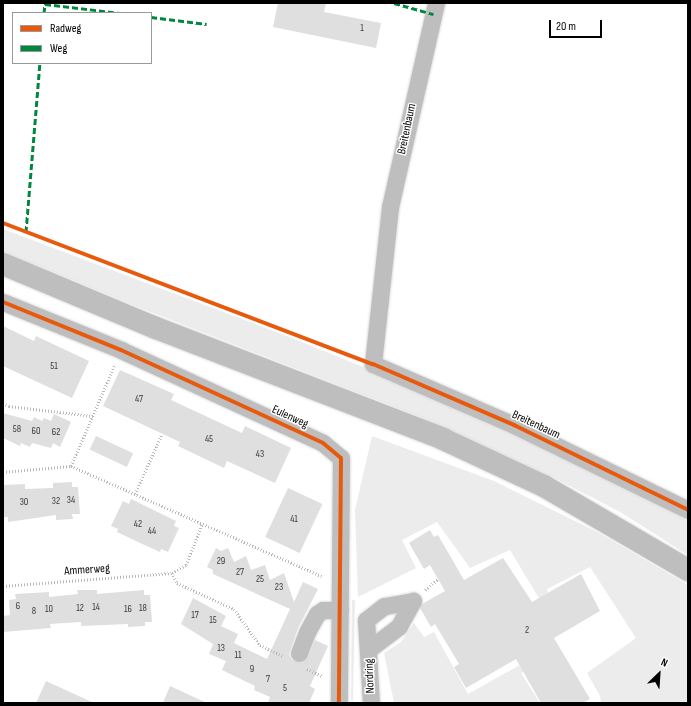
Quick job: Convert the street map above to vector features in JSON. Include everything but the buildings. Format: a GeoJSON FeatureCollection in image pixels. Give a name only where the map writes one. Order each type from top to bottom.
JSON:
{"type":"FeatureCollection","features":[{"type":"Feature","properties":{"kind":"main road"},"geometry":{"type":"LineString","coordinates":[[3,264],[156,328],[443,439],[544,486],[688,570]]}},
{"type":"Feature","properties":{"kind":"street","name":"Breitenbaum"},"geometry":{"type":"LineString","coordinates":[[436,3],[390,207],[373,364],[514,425],[688,510]]}},
{"type":"Feature","properties":{"kind":"street","name":"Eulenweg"},"geometry":{"type":"LineString","coordinates":[[3,302],[121,350],[323,443],[341,458],[339,703]]}},
{"type":"Feature","properties":{"kind":"street"},"geometry":{"type":"LineString","coordinates":[[299,653],[307,632],[317,614],[323,610],[340,610]]}},
{"type":"Feature","properties":{"kind":"street","name":"Nordring"},"geometry":{"type":"LineString","coordinates":[[369,649],[371,703]]}},
{"type":"Feature","properties":{"kind":"path"},"geometry":{"type":"LineString","coordinates":[[71,466],[121,350]]}},
{"type":"Feature","properties":{"kind":"path"},"geometry":{"type":"LineString","coordinates":[[3,403],[9,406],[93,416]]}},
{"type":"Feature","properties":{"kind":"path"},"geometry":{"type":"LineString","coordinates":[[135,494],[161,436]]}},
{"type":"Feature","properties":{"kind":"path"},"geometry":{"type":"LineString","coordinates":[[3,472],[71,466],[340,583]]}},
{"type":"Feature","properties":{"kind":"path"},"geometry":{"type":"LineString","coordinates":[[202,524],[186,565],[172,573],[177,583],[234,609]]}},
{"type":"Feature","properties":{"kind":"shaded area"},"geometry":{"type":"Polygon","coordinates":[[[3,229],[287,336],[410,386],[605,474],[688,521],[688,555],[620,512],[553,477],[413,414],[136,306],[3,251],[3,229]]]}},
{"type":"Feature","properties":{"kind":"shaded area"},"geometry":{"type":"Polygon","coordinates":[[[372,436],[494,481],[597,532],[688,585],[688,703],[601,703],[600,696],[587,673],[636,638],[590,567],[547,589],[550,601],[543,605],[510,550],[470,568],[437,522],[402,540],[416,568],[358,597],[355,510],[372,436]]]}},
{"type":"Feature","properties":{"kind":"shaded area"},"geometry":{"type":"Polygon","coordinates":[[[352,600],[355,600],[353,701],[351,700],[352,600]]]}},
{"type":"Feature","properties":{"kind":"shaded area"},"geometry":{"type":"Polygon","coordinates":[[[414,623],[424,637],[434,632],[468,694],[527,661],[532,668],[521,673],[540,703],[394,703],[384,653],[401,642],[414,623]]]}},
{"type":"Feature","properties":{"kind":"marked path"},"geometry":{"type":"LineString","coordinates":[[44,12],[45,3]]}},
{"type":"Feature","properties":{"kind":"marked path"},"geometry":{"type":"LineString","coordinates":[[394,3],[433,14]]}},
{"type":"Feature","properties":{"kind":"marked path"},"geometry":{"type":"LineString","coordinates":[[45,4],[113,12]]}},
{"type":"Feature","properties":{"kind":"marked path"},"geometry":{"type":"LineString","coordinates":[[152,17],[207,24]]}},
{"type":"Feature","properties":{"kind":"marked path"},"geometry":{"type":"LineString","coordinates":[[26,232],[40,64]]}},
{"type":"Feature","properties":{"kind":"cycle path"},"geometry":{"type":"LineString","coordinates":[[3,223],[373,364],[514,425],[688,510]]}},
{"type":"Feature","properties":{"kind":"cycle path"},"geometry":{"type":"LineString","coordinates":[[3,302],[121,350],[323,443],[341,458],[339,703]]}}]}
